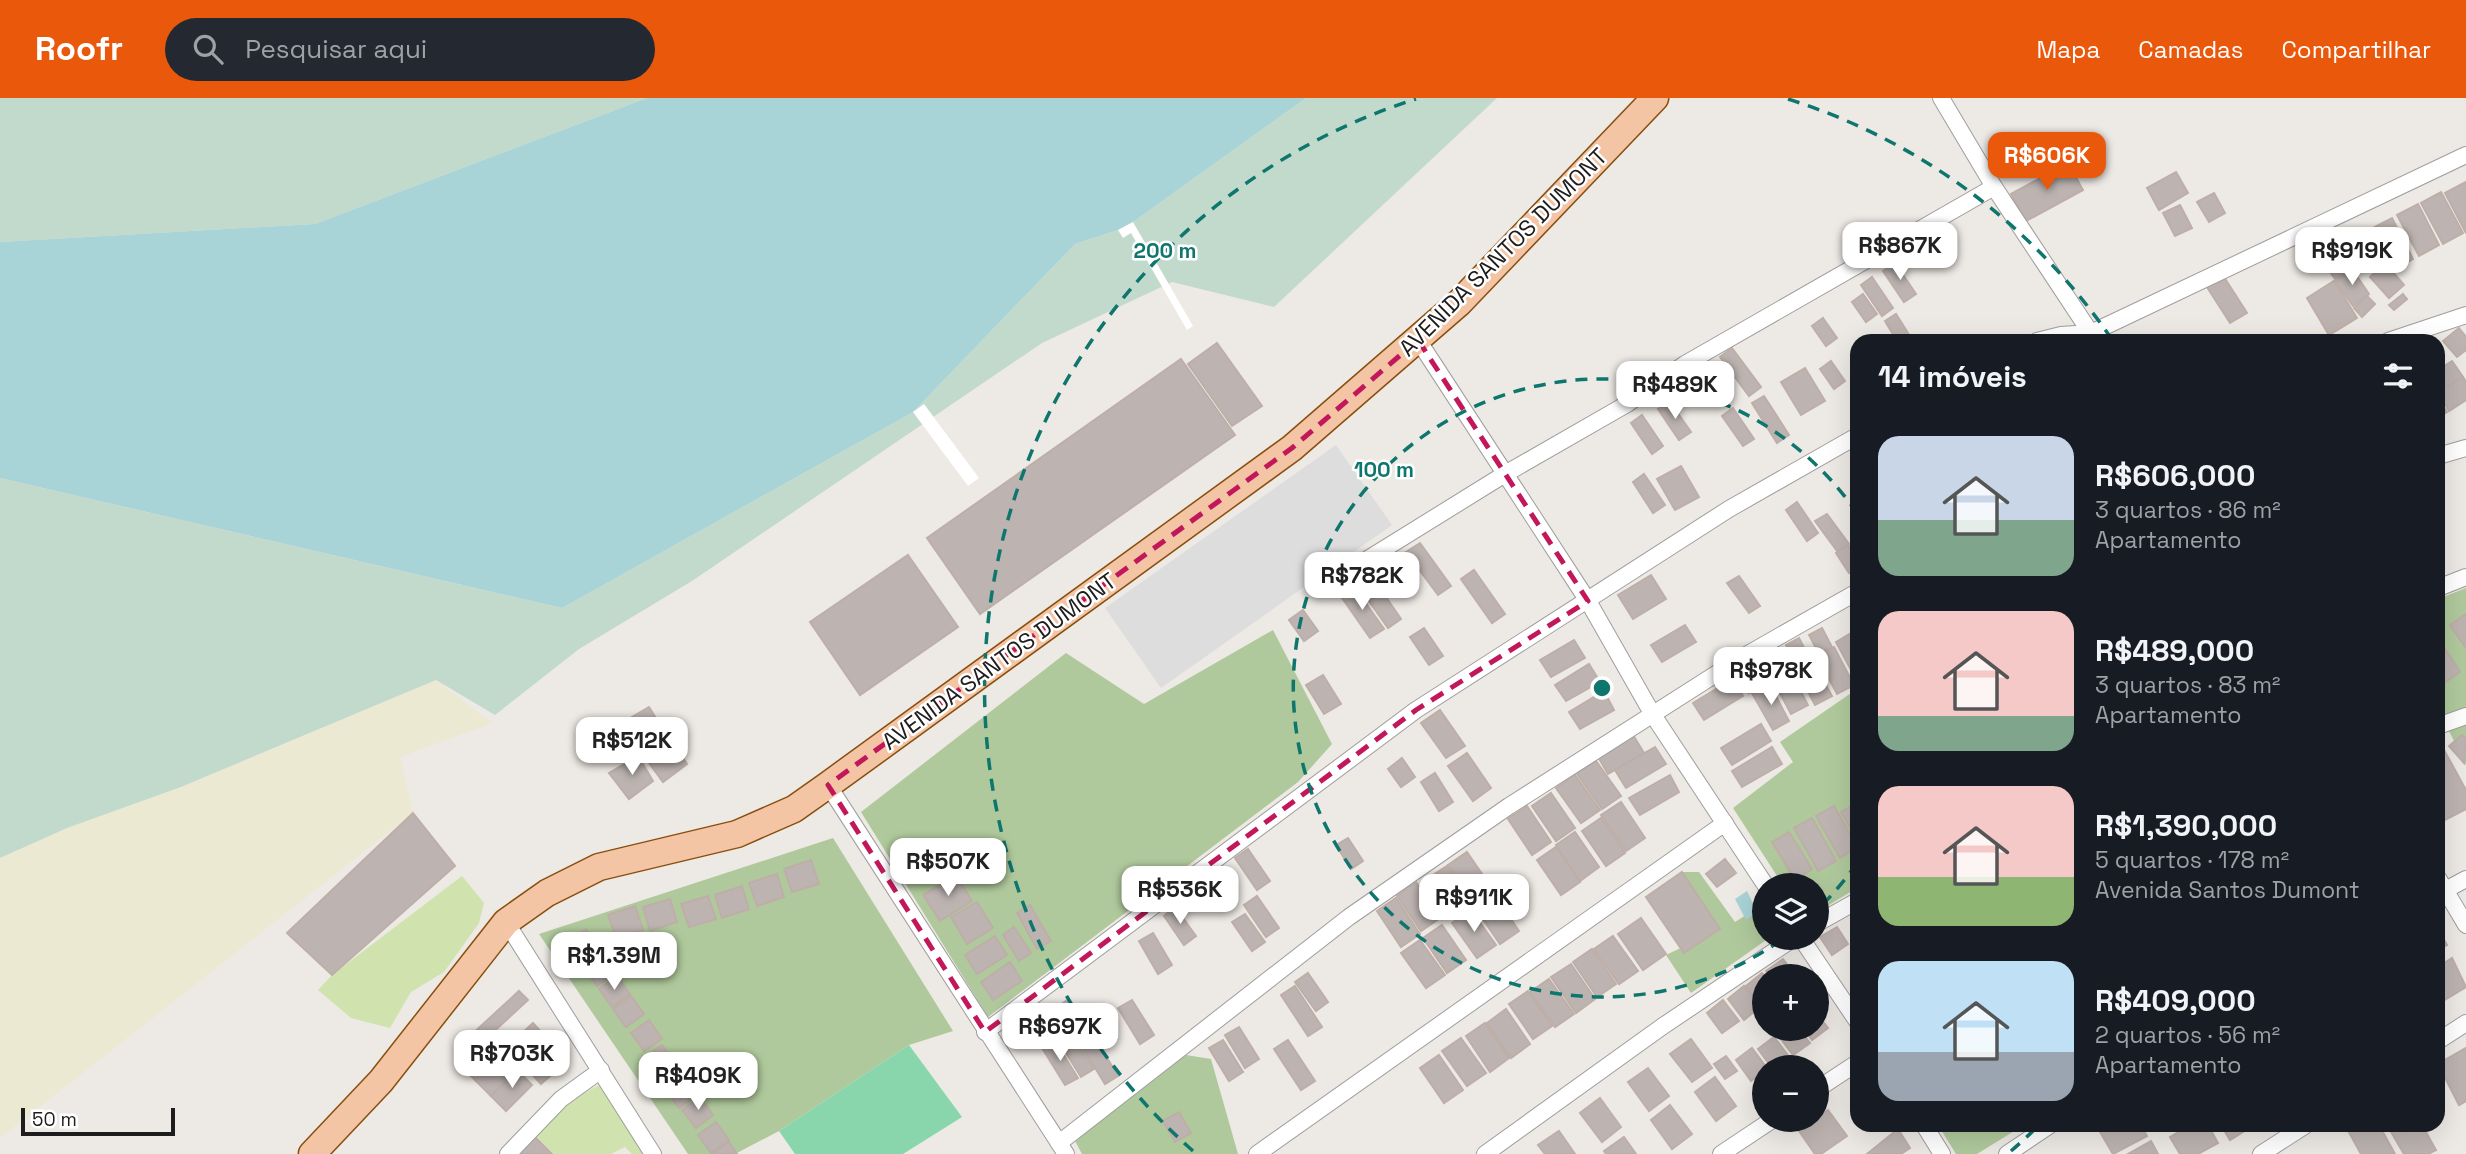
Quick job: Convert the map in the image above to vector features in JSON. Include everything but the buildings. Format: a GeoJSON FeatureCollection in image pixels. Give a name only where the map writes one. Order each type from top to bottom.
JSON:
{"type":"FeatureCollection","features":[{"type":"Feature","properties":{"kind":"main road","name":"AVENIDA SANTOS DUMONT"},"geometry":{"type":"LineString","coordinates":[[312,1154],[381,1081],[506,922],[547,893],[599,867],[737,834],[794,809],[828,785],[1292,449],[1418,340],[1528,233],[1656,98]]}},
{"type":"Feature","properties":{"kind":"street"},"geometry":{"type":"LineString","coordinates":[[1941,98],[1994,187],[2091,334]]}},
{"type":"Feature","properties":{"kind":"street"},"geometry":{"type":"LineString","coordinates":[[2099,334],[2466,155]]}},
{"type":"Feature","properties":{"kind":"street"},"geometry":{"type":"LineString","coordinates":[[1355,567],[1505,474],[1627,404],[1685,364],[1994,187]]}},
{"type":"Feature","properties":{"kind":"street"},"geometry":{"type":"LineString","coordinates":[[2409,334],[2466,315]]}},
{"type":"Feature","properties":{"kind":"street"},"geometry":{"type":"LineString","coordinates":[[1418,340],[1588,601],[1653,715],[1758,873]]}},
{"type":"Feature","properties":{"kind":"street"},"geometry":{"type":"LineString","coordinates":[[985,1032],[1416,710],[1729,509],[1850,440]]}},
{"type":"Feature","properties":{"kind":"street"},"geometry":{"type":"LineString","coordinates":[[2445,454],[2466,447]]}},
{"type":"Feature","properties":{"kind":"street"},"geometry":{"type":"LineString","coordinates":[[2445,585],[2466,577]]}},
{"type":"Feature","properties":{"kind":"street"},"geometry":{"type":"LineString","coordinates":[[828,785],[1062,1149],[1349,917],[1509,806],[1741,658],[1850,596]]}},
{"type":"Feature","properties":{"kind":"street"},"geometry":{"type":"LineString","coordinates":[[2445,724],[2466,716]]}},
{"type":"Feature","properties":{"kind":"street"},"geometry":{"type":"LineString","coordinates":[[1257,1154],[1725,823]]}},
{"type":"Feature","properties":{"kind":"street"},"geometry":{"type":"LineString","coordinates":[[2445,885],[2466,879]]}},
{"type":"Feature","properties":{"kind":"street"},"geometry":{"type":"LineString","coordinates":[[2445,894],[2466,925]]}},
{"type":"Feature","properties":{"kind":"street"},"geometry":{"type":"LineString","coordinates":[[1829,917],[1850,905]]}},
{"type":"Feature","properties":{"kind":"street"},"geometry":{"type":"LineString","coordinates":[[506,922],[653,1154]]}},
{"type":"Feature","properties":{"kind":"street"},"geometry":{"type":"LineString","coordinates":[[1485,1154],[1652,1034],[1776,950]]}},
{"type":"Feature","properties":{"kind":"street"},"geometry":{"type":"LineString","coordinates":[[1809,950],[1850,1011]]}},
{"type":"Feature","properties":{"kind":"street"},"geometry":{"type":"LineString","coordinates":[[2445,1036],[2466,1023]]}},
{"type":"Feature","properties":{"kind":"street"},"geometry":{"type":"LineString","coordinates":[[1829,1081],[1850,1068]]}},
{"type":"Feature","properties":{"kind":"street"},"geometry":{"type":"LineString","coordinates":[[508,1154],[561,1100],[601,1070]]}},
{"type":"Feature","properties":{"kind":"street"},"geometry":{"type":"LineString","coordinates":[[1721,1154],[1754,1132]]}},
{"type":"Feature","properties":{"kind":"street"},"geometry":{"type":"LineString","coordinates":[[1928,1132],[1942,1154]]}},
{"type":"Feature","properties":{"kind":"street"},"geometry":{"type":"LineString","coordinates":[[2007,1154],[2040,1132]]}},
{"type":"Feature","properties":{"kind":"street"},"geometry":{"type":"LineString","coordinates":[[2261,1154],[2295,1132]]}},
{"type":"Feature","properties":{"kind":"highlighted area"},"geometry":{"type":"Polygon","coordinates":[[[1418,340],[1588,601],[1416,710],[985,1032],[828,785],[1292,448],[1418,340]]]}},
{"type":"Feature","properties":{"kind":"shaded area"},"geometry":{"type":"Polygon","coordinates":[[[1336,445],[1392,525],[1161,688],[1105,608],[1336,445]]]}},
{"type":"Feature","properties":{"kind":"shaded area"},"geometry":{"type":"Polygon","coordinates":[[[436,680],[492,723],[400,757],[413,813],[0,1138],[0,858],[67,828],[182,787],[436,680]]]}},
{"type":"Feature","properties":{"kind":"green space"},"geometry":{"type":"Polygon","coordinates":[[[0,98],[647,98],[315,224],[0,242],[0,98]]]}},
{"type":"Feature","properties":{"kind":"green space"},"geometry":{"type":"Polygon","coordinates":[[[1306,98],[1497,98],[1274,307],[1172,282],[1042,343],[692,581],[579,649],[495,715],[436,680],[181,787],[67,828],[0,858],[0,478],[562,608],[913,412],[1075,244],[1118,230],[1133,222],[1306,98]]]}},
{"type":"Feature","properties":{"kind":"green space"},"geometry":{"type":"Polygon","coordinates":[[[2466,588],[2466,765],[2445,723],[2445,596],[2466,588]]]}},
{"type":"Feature","properties":{"kind":"green space"},"geometry":{"type":"Polygon","coordinates":[[[1273,630],[1332,744],[1298,782],[988,1017],[861,812],[1066,653],[1144,704],[1273,630]]]}},
{"type":"Feature","properties":{"kind":"green space"},"geometry":{"type":"Polygon","coordinates":[[[1850,694],[1850,892],[1829,905],[1829,873],[1775,873],[1733,808],[1793,762],[1780,742],[1850,694]]]}},
{"type":"Feature","properties":{"kind":"green space"},"geometry":{"type":"Polygon","coordinates":[[[833,838],[953,1031],[909,1045],[779,1131],[735,1154],[688,1154],[539,934],[833,838]]]}},
{"type":"Feature","properties":{"kind":"green space"},"geometry":{"type":"Polygon","coordinates":[[[1682,872],[1699,872],[1735,922],[1752,911],[1752,950],[1691,993],[1666,955],[1720,929],[1682,872]]]}},
{"type":"Feature","properties":{"kind":"green space"},"geometry":{"type":"Polygon","coordinates":[[[462,876],[484,903],[479,923],[444,972],[411,992],[390,1028],[351,1018],[318,990],[332,975],[462,876]]]}},
{"type":"Feature","properties":{"kind":"green space"},"geometry":{"type":"Polygon","coordinates":[[[909,1045],[962,1117],[903,1154],[795,1154],[779,1131],[909,1045]]]}},
{"type":"Feature","properties":{"kind":"green space"},"geometry":{"type":"Polygon","coordinates":[[[1186,1055],[1211,1059],[1238,1154],[1082,1154],[1074,1139],[1186,1055]]]}},
{"type":"Feature","properties":{"kind":"green space"},"geometry":{"type":"Polygon","coordinates":[[[601,1084],[647,1154],[632,1154],[625,1147],[611,1154],[554,1154],[536,1136],[562,1105],[601,1084]]]}},
{"type":"Feature","properties":{"kind":"green space"},"geometry":{"type":"Polygon","coordinates":[[[1942,1132],[2013,1132],[1977,1154],[1956,1154],[1942,1132]]]}},
{"type":"Feature","properties":{"kind":"water"},"geometry":{"type":"Polygon","coordinates":[[[647,98],[1306,98],[1133,222],[1118,230],[1075,244],[913,412],[562,608],[0,478],[0,242],[315,224],[647,98]]]}},
{"type":"Feature","properties":{"kind":"water"},"geometry":{"type":"Polygon","coordinates":[[[1747,891],[1752,902],[1752,916],[1746,920],[1735,899],[1747,891]]]}},
{"type":"Feature","properties":{"kind":"pier"},"geometry":{"type":"Polygon","coordinates":[[[1133,222],[1193,326],[1187,330],[1131,233],[1123,238],[1118,230],[1133,222]]]}},
{"type":"Feature","properties":{"kind":"pier"},"geometry":{"type":"Polygon","coordinates":[[[924,404],[979,478],[968,486],[913,412],[924,404]]]}}]}
